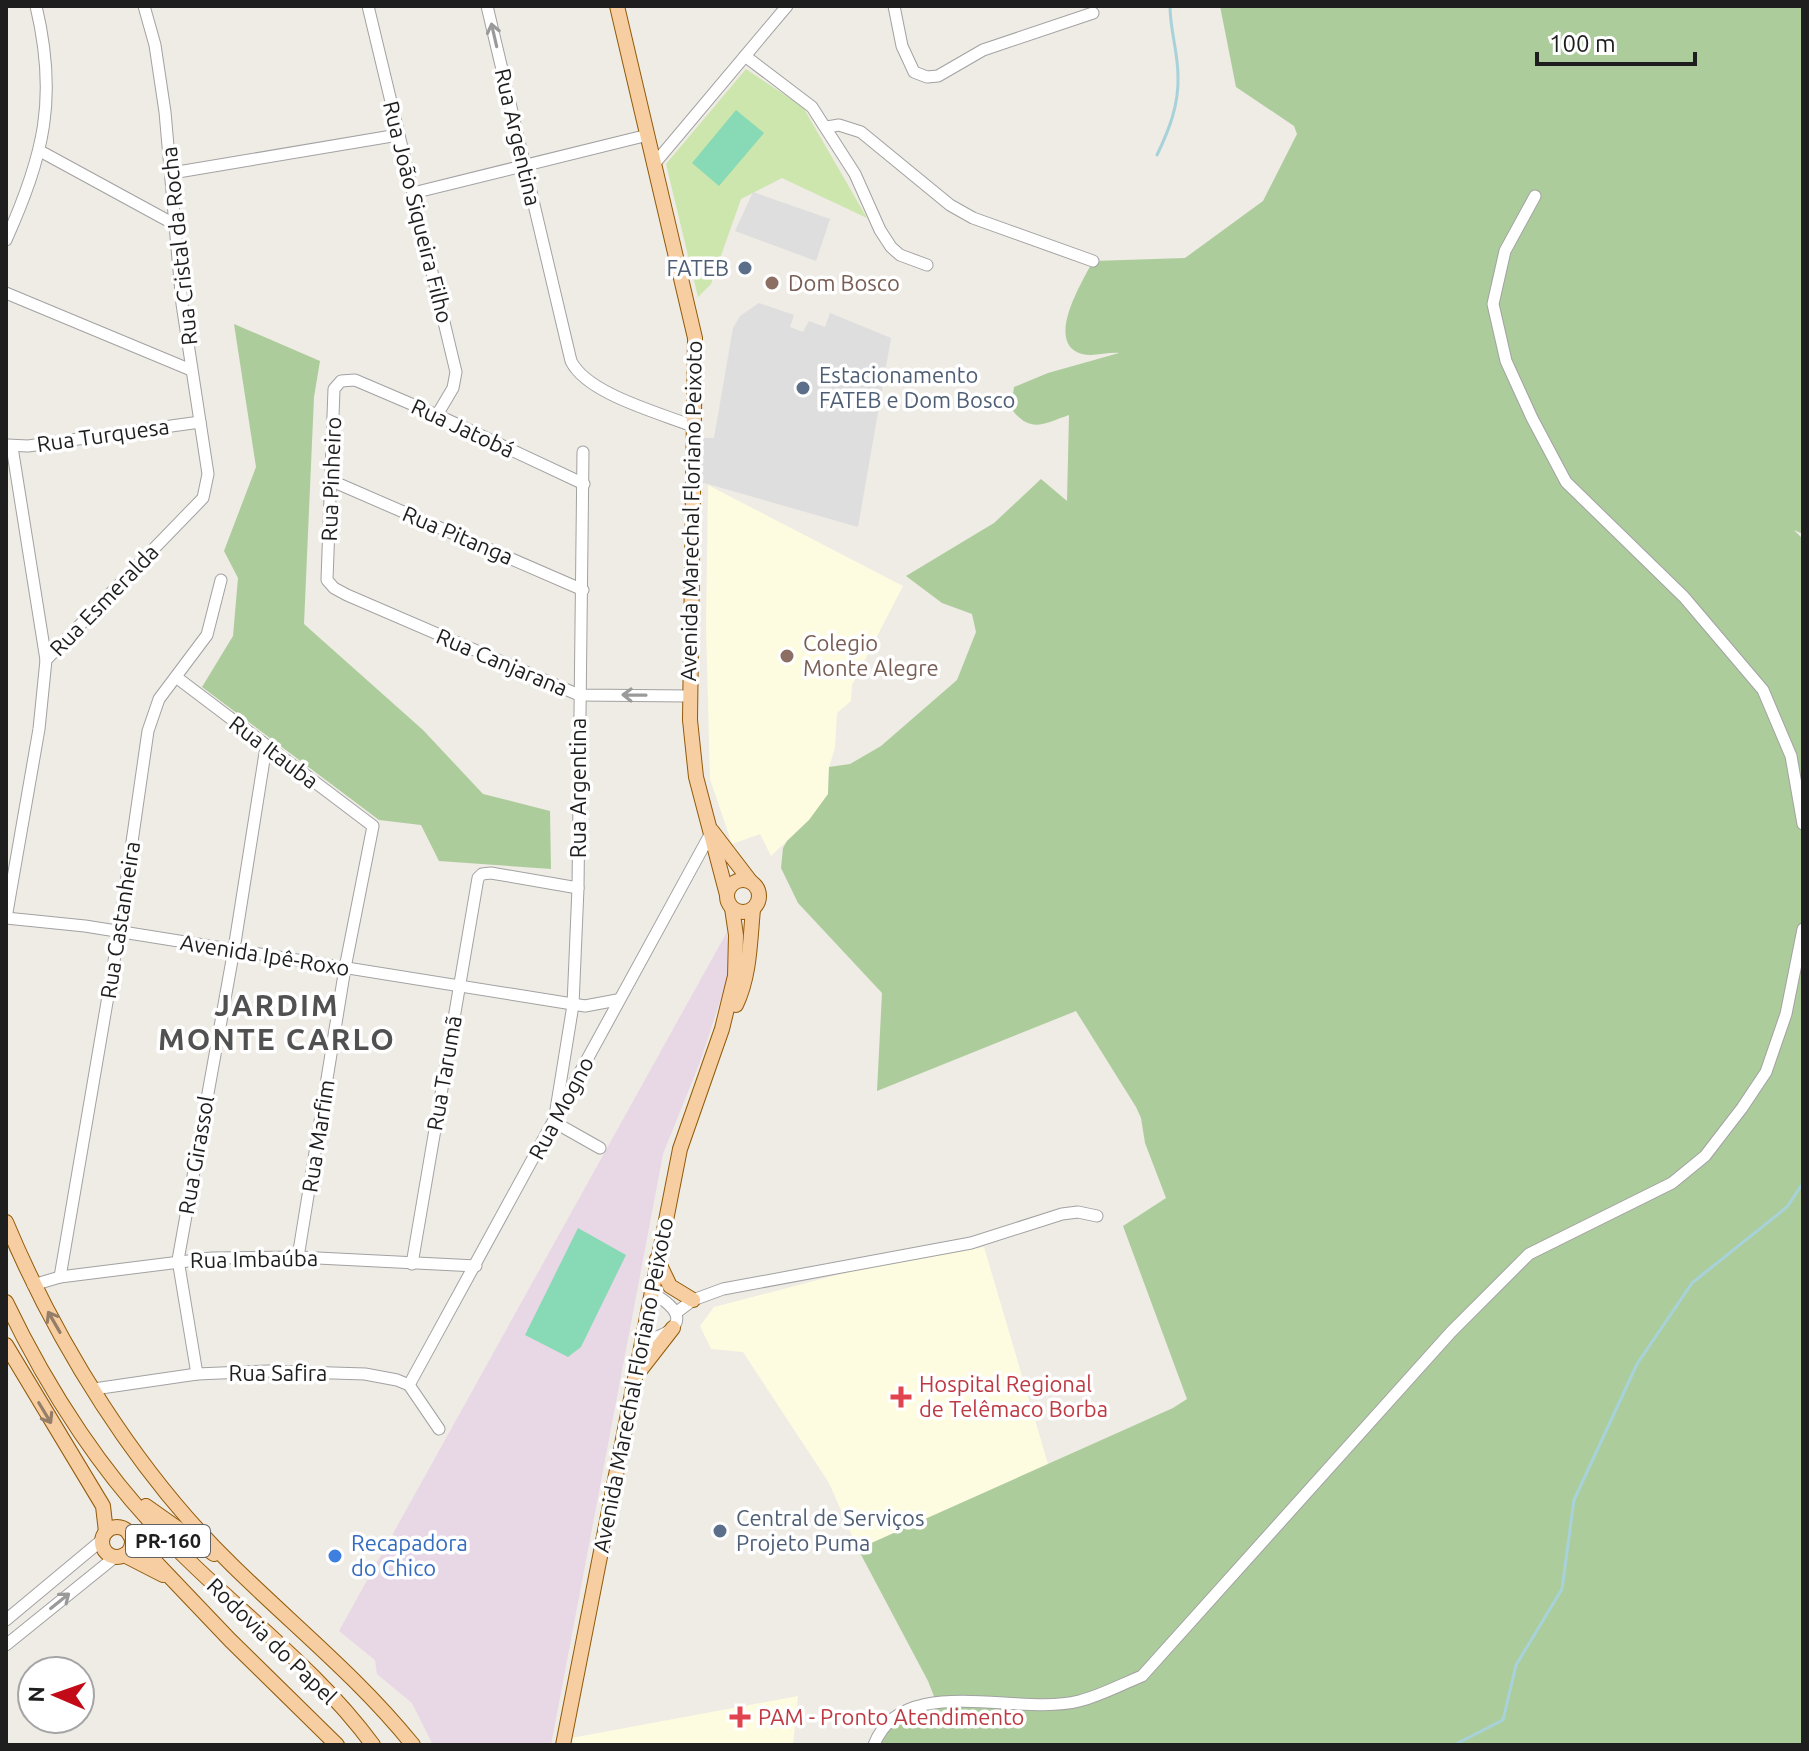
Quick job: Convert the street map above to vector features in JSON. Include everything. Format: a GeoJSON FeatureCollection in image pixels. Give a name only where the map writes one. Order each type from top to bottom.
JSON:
{"type":"FeatureCollection","features":[{"type":"Feature","properties":{"kind":"main road","name":"Avenida Marechal Floriano Peixoto"},"geometry":{"type":"LineString","coordinates":[[621,9],[695,338],[689,696],[696,777],[736,935],[736,965],[722,1029]]}},
{"type":"Feature","properties":{"kind":"main road","name":"Avenida Marechal Floriano Peixoto"},"geometry":{"type":"LineString","coordinates":[[712,831],[751,882]]}},
{"type":"Feature","properties":{"kind":"main road"},"geometry":{"type":"LineString","coordinates":[[728,896],[735,860]]}},
{"type":"Feature","properties":{"kind":"main road"},"geometry":{"type":"LineString","coordinates":[[737,881],[751,882],[760,897],[753,909],[744,912],[728,896],[730,886],[737,881]]}},
{"type":"Feature","properties":{"kind":"main road","name":"Avenida Marechal Floriano Peixoto"},"geometry":{"type":"LineString","coordinates":[[563,1745],[680,1149],[722,1029],[744,984],[753,909]]}},
{"type":"Feature","properties":{"kind":"main road"},"geometry":{"type":"LineString","coordinates":[[6,1222],[33,1285],[94,1389],[155,1479],[231,1565],[347,1672],[383,1708],[413,1745]]}},
{"type":"Feature","properties":{"kind":"main road"},"geometry":{"type":"LineString","coordinates":[[657,1259],[670,1286],[693,1300]]}},
{"type":"Feature","properties":{"kind":"main road","name":"Rodovia do Papel"},"geometry":{"type":"LineString","coordinates":[[6,1302],[33,1356],[124,1489],[172,1545],[311,1675],[373,1745]]}},
{"type":"Feature","properties":{"kind":"main road"},"geometry":{"type":"LineString","coordinates":[[635,1377],[673,1328]]}},
{"type":"Feature","properties":{"kind":"main road"},"geometry":{"type":"LineString","coordinates":[[6,1345],[103,1506],[107,1553],[174,1581]]}},
{"type":"Feature","properties":{"kind":"main road"},"geometry":{"type":"LineString","coordinates":[[124,1489],[187,1537],[231,1565]]}},
{"type":"Feature","properties":{"kind":"main road"},"geometry":{"type":"LineString","coordinates":[[104,1536],[118,1527],[129,1534],[337,1745]]}},
{"type":"Feature","properties":{"kind":"main road"},"geometry":{"type":"LineString","coordinates":[[119,1556],[130,1548],[129,1534]]}},
{"type":"Feature","properties":{"kind":"street"},"geometry":{"type":"LineString","coordinates":[[6,240],[34,173],[47,106],[47,73],[36,6]]}},
{"type":"Feature","properties":{"kind":"street","name":"Rua Cristal da Rocha"},"geometry":{"type":"LineString","coordinates":[[144,6],[155,45],[172,173],[174,224],[191,370],[208,474],[207,488]]}},
{"type":"Feature","properties":{"kind":"street","name":"Rua João Siqueira Filho"},"geometry":{"type":"LineString","coordinates":[[368,6],[456,372],[453,388],[437,415]]}},
{"type":"Feature","properties":{"kind":"street","name":"Rua Argentina"},"geometry":{"type":"LineString","coordinates":[[487,6],[576,372],[601,390],[695,427]]}},
{"type":"Feature","properties":{"kind":"street"},"geometry":{"type":"LineString","coordinates":[[655,163],[787,6]]}},
{"type":"Feature","properties":{"kind":"street"},"geometry":{"type":"LineString","coordinates":[[894,6],[902,46],[914,72],[927,77],[938,76],[983,50],[1093,13]]}},
{"type":"Feature","properties":{"kind":"street"},"geometry":{"type":"LineString","coordinates":[[745,56],[812,107],[855,174],[891,247],[900,255],[927,265]]}},
{"type":"Feature","properties":{"kind":"street"},"geometry":{"type":"LineString","coordinates":[[827,127],[839,125],[861,132],[950,205],[973,218],[1093,261]]}},
{"type":"Feature","properties":{"kind":"street"},"geometry":{"type":"LineString","coordinates":[[172,173],[398,135]]}},
{"type":"Feature","properties":{"kind":"street"},"geometry":{"type":"LineString","coordinates":[[413,193],[648,135]]}},
{"type":"Feature","properties":{"kind":"street"},"geometry":{"type":"LineString","coordinates":[[40,151],[174,224]]}},
{"type":"Feature","properties":{"kind":"street"},"geometry":{"type":"LineString","coordinates":[[1535,196],[1505,251],[1493,304],[1506,361],[1566,482],[1684,597],[1763,690],[1791,756],[1803,824]]}},
{"type":"Feature","properties":{"kind":"street"},"geometry":{"type":"LineString","coordinates":[[6,293],[191,370]]}},
{"type":"Feature","properties":{"kind":"street","name":"Rua Jatobá"},"geometry":{"type":"LineString","coordinates":[[341,381],[355,380],[584,484]]}},
{"type":"Feature","properties":{"kind":"street","name":"Rua Pinheiro"},"geometry":{"type":"LineString","coordinates":[[327,580],[334,389],[341,381]]}},
{"type":"Feature","properties":{"kind":"street","name":"Rua Turquesa"},"geometry":{"type":"LineString","coordinates":[[9,446],[200,422]]}},
{"type":"Feature","properties":{"kind":"street"},"geometry":{"type":"LineString","coordinates":[[9,446],[46,660]]}},
{"type":"Feature","properties":{"kind":"street","name":"Rua Argentina"},"geometry":{"type":"LineString","coordinates":[[554,1122],[573,1005],[578,888],[583,452]]}},
{"type":"Feature","properties":{"kind":"street","name":"Rua Pitanga"},"geometry":{"type":"LineString","coordinates":[[332,481],[583,590]]}},
{"type":"Feature","properties":{"kind":"street","name":"Rua Esmeralda"},"geometry":{"type":"LineString","coordinates":[[6,918],[39,729],[46,660],[203,498],[207,488]]}},
{"type":"Feature","properties":{"kind":"street","name":"Rua Castanheira"},"geometry":{"type":"LineString","coordinates":[[60,1277],[119,932],[148,731],[159,699],[207,635],[221,580]]}},
{"type":"Feature","properties":{"kind":"street","name":"Rua Canjarana"},"geometry":{"type":"LineString","coordinates":[[327,580],[347,595],[579,695],[689,696]]}},
{"type":"Feature","properties":{"kind":"street","name":"Rua Itauba"},"geometry":{"type":"LineString","coordinates":[[176,677],[373,826]]}},
{"type":"Feature","properties":{"kind":"street","name":"Rua Girassol"},"geometry":{"type":"LineString","coordinates":[[197,1374],[178,1260],[234,949],[266,747]]}},
{"type":"Feature","properties":{"kind":"street","name":"Rua Marfim"},"geometry":{"type":"LineString","coordinates":[[298,1257],[345,968],[373,826]]}},
{"type":"Feature","properties":{"kind":"street","name":"Rua Mogno"},"geometry":{"type":"LineString","coordinates":[[409,1385],[712,831]]}},
{"type":"Feature","properties":{"kind":"street","name":"Rua Tarumã"},"geometry":{"type":"LineString","coordinates":[[412,1264],[476,883],[482,874],[491,873],[578,888]]}},
{"type":"Feature","properties":{"kind":"street","name":"Avenida Ipê-Roxo"},"geometry":{"type":"LineString","coordinates":[[6,918],[234,949],[573,1005],[594,1007],[617,1000]]}},
{"type":"Feature","properties":{"kind":"street"},"geometry":{"type":"LineString","coordinates":[[874,1745],[879,1732],[902,1711],[936,1701],[1006,1705],[1077,1702],[1142,1676],[1451,1332],[1529,1254],[1672,1183],[1705,1156],[1766,1072],[1786,1014],[1803,929]]}},
{"type":"Feature","properties":{"kind":"street"},"geometry":{"type":"LineString","coordinates":[[554,1122],[600,1148]]}},
{"type":"Feature","properties":{"kind":"street"},"geometry":{"type":"LineString","coordinates":[[644,1341],[673,1328],[677,1312],[693,1300],[723,1289],[971,1243],[1062,1214],[1078,1212],[1097,1216]]}},
{"type":"Feature","properties":{"kind":"street","name":"Rua Imbaúba"},"geometry":{"type":"LineString","coordinates":[[33,1285],[60,1277],[178,1260],[298,1257],[476,1266]]}},
{"type":"Feature","properties":{"kind":"street"},"geometry":{"type":"LineString","coordinates":[[652,1293],[674,1306],[677,1312]]}},
{"type":"Feature","properties":{"kind":"street","name":"Rua Safira"},"geometry":{"type":"LineString","coordinates":[[94,1389],[197,1374],[269,1371],[381,1376],[409,1385]]}},
{"type":"Feature","properties":{"kind":"street"},"geometry":{"type":"LineString","coordinates":[[409,1385],[439,1429]]}},
{"type":"Feature","properties":{"kind":"street"},"geometry":{"type":"LineString","coordinates":[[6,1620],[104,1536]]}},
{"type":"Feature","properties":{"kind":"street"},"geometry":{"type":"LineString","coordinates":[[6,1645],[119,1556]]}},
{"type":"Feature","properties":{"kind":"shaded area"},"geometry":{"type":"Polygon","coordinates":[[[753,192],[830,219],[816,261],[735,231],[753,192]]]}},
{"type":"Feature","properties":{"kind":"shaded area","name":"Estacionamento FATEB e Dom Bosco"},"geometry":{"type":"Polygon","coordinates":[[[759,303],[794,315],[790,327],[803,332],[809,321],[825,327],[830,313],[891,338],[858,527],[701,482],[701,438],[714,438],[733,328],[740,316],[759,303]]]}},
{"type":"Feature","properties":{"kind":"shaded area","name":"Colegio Monte Alegre"},"geometry":{"type":"Polygon","coordinates":[[[708,485],[903,586],[852,685],[851,701],[837,713],[828,796],[809,820],[771,856],[760,834],[732,844],[710,779],[706,627],[708,485]]]}},
{"type":"Feature","properties":{"kind":"shaded area"},"geometry":{"type":"Polygon","coordinates":[[[727,932],[730,971],[700,1062],[663,1154],[551,1745],[433,1745],[412,1703],[377,1674],[375,1660],[339,1631],[727,932]]]}},
{"type":"Feature","properties":{"kind":"shaded area","name":"Hospital Regional de Telêmaco Borba"},"geometry":{"type":"Polygon","coordinates":[[[984,1247],[1048,1464],[858,1549],[829,1483],[743,1352],[711,1349],[700,1326],[714,1307],[860,1269],[984,1247]]]}},
{"type":"Feature","properties":{"kind":"shaded area","name":"PAM - Pronto Atendimento"},"geometry":{"type":"Polygon","coordinates":[[[798,1696],[793,1745],[570,1745],[571,1738],[798,1696]]]}},
{"type":"Feature","properties":{"kind":"green space"},"geometry":{"type":"Polygon","coordinates":[[[1220,6],[1803,6],[1803,534],[1794,530],[1803,539],[1803,1745],[879,1745],[888,1728],[902,1716],[937,1704],[928,1681],[858,1549],[1187,1399],[1123,1226],[1166,1198],[1145,1143],[1136,1107],[1076,1011],[877,1091],[882,993],[798,903],[781,868],[783,848],[828,794],[829,767],[850,764],[881,746],[957,680],[976,632],[972,614],[942,603],[906,576],[994,523],[1041,479],[1067,501],[1069,415],[1038,425],[1025,422],[1011,408],[1014,387],[1048,373],[1119,353],[1082,354],[1071,348],[1066,338],[1069,311],[1093,261],[1185,258],[1263,201],[1297,134],[1294,126],[1236,87],[1220,6]]]}},
{"type":"Feature","properties":{"kind":"green space"},"geometry":{"type":"Polygon","coordinates":[[[746,69],[803,107],[867,218],[782,178],[741,199],[711,284],[698,297],[666,164],[746,69]]]}},
{"type":"Feature","properties":{"kind":"green space"},"geometry":{"type":"Polygon","coordinates":[[[736,110],[764,133],[719,186],[692,163],[736,110]]]}},
{"type":"Feature","properties":{"kind":"green space"},"geometry":{"type":"Polygon","coordinates":[[[234,324],[320,361],[314,397],[304,624],[423,730],[483,794],[550,811],[551,869],[439,861],[421,825],[379,820],[202,687],[233,636],[238,578],[224,551],[256,467],[234,324]]]}},
{"type":"Feature","properties":{"kind":"green space"},"geometry":{"type":"Polygon","coordinates":[[[578,1228],[626,1255],[581,1347],[568,1357],[525,1335],[578,1228]]]}},
{"type":"Feature","properties":{"kind":"waterway"},"geometry":{"type":"LineString","coordinates":[[1157,155],[1172,117],[1178,87],[1170,6]]}},
{"type":"Feature","properties":{"kind":"waterway"},"geometry":{"type":"LineString","coordinates":[[1454,1745],[1503,1720],[1516,1665],[1562,1589],[1574,1500],[1637,1364],[1692,1283],[1787,1207],[1803,1183]]}},
{"type":"Feature","properties":{"kind":"place","name":"FATEB"},"geometry":{"type":"Point","coordinates":[745,268]}},
{"type":"Feature","properties":{"kind":"place","name":"Dom Bosco"},"geometry":{"type":"Point","coordinates":[772,283]}},
{"type":"Feature","properties":{"kind":"place","name":"Estacionamento FATEB e Dom Bosco"},"geometry":{"type":"Point","coordinates":[803,388]}},
{"type":"Feature","properties":{"kind":"place","name":"Colegio Monte Alegre"},"geometry":{"type":"Point","coordinates":[787,656]}},
{"type":"Feature","properties":{"kind":"place","name":"Hospital Regional de Telêmaco Borba"},"geometry":{"type":"Point","coordinates":[901,1397]}},
{"type":"Feature","properties":{"kind":"place","name":"Central de Serviços Projeto Puma"},"geometry":{"type":"Point","coordinates":[720,1531]}},
{"type":"Feature","properties":{"kind":"place","name":"Recapadora do Chico"},"geometry":{"type":"Point","coordinates":[335,1556]}},
{"type":"Feature","properties":{"kind":"place","name":"PAM - Pronto Atendimento"},"geometry":{"type":"Point","coordinates":[740,1717]}},
{"type":"Feature","properties":{"kind":"district","name":"JARDIM MONTE CARLO"},"geometry":{"type":"Point","coordinates":[277,1023]}}]}
